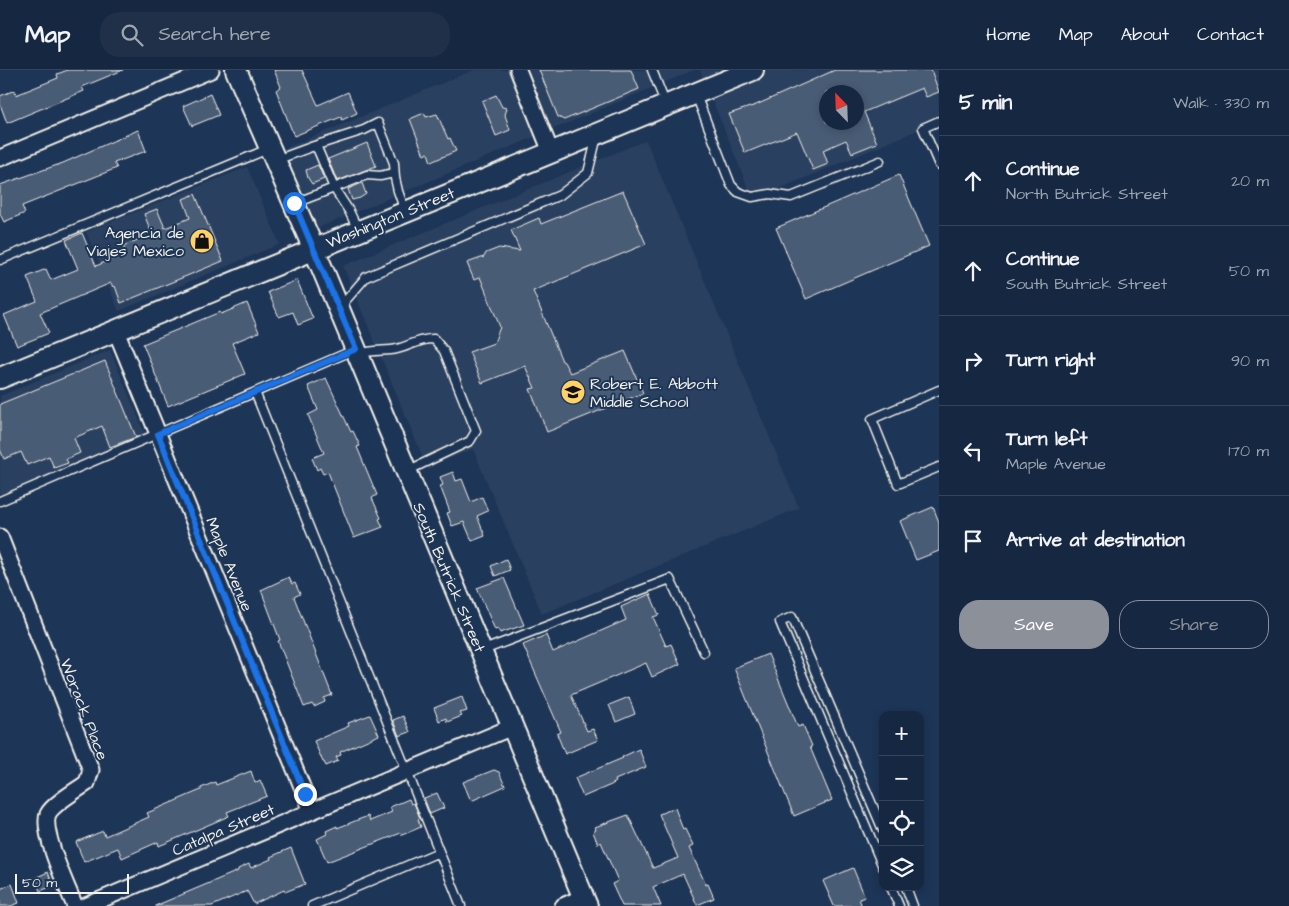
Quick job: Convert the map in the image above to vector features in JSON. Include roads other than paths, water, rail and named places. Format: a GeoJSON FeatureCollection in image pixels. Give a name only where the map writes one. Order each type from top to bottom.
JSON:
{"type":"FeatureCollection","features":[{"type":"Feature","properties":{"kind":"street"},"geometry":{"type":"LineString","coordinates":[[0,158],[211,70]]}},
{"type":"Feature","properties":{"kind":"street","name":"South Butrick Street"},"geometry":{"type":"LineString","coordinates":[[236,70],[339,308],[585,902]]}},
{"type":"Feature","properties":{"kind":"street"},"geometry":{"type":"LineString","coordinates":[[518,70],[551,152]]}},
{"type":"Feature","properties":{"kind":"street","name":"Washington Street"},"geometry":{"type":"LineString","coordinates":[[0,378],[358,230],[695,94],[731,74],[753,70]]}},
{"type":"Feature","properties":{"kind":"street","name":"Maple Avenue"},"geometry":{"type":"LineString","coordinates":[[116,331],[312,811]]}},
{"type":"Feature","properties":{"kind":"street","name":"Worack Place"},"geometry":{"type":"LineString","coordinates":[[0,537],[91,770],[88,784],[68,796],[48,812],[46,825],[50,844],[75,906]]}},
{"type":"Feature","properties":{"kind":"street","name":"Catalpa Street"},"geometry":{"type":"LineString","coordinates":[[86,906],[512,727]]}},
{"type":"Feature","properties":{"kind":"street"},"geometry":{"type":"LineString","coordinates":[[563,906],[585,902]]}},
{"type":"Feature","properties":{"kind":"lane"},"geometry":{"type":"LineString","coordinates":[[652,70],[666,105]]}},
{"type":"Feature","properties":{"kind":"lane"},"geometry":{"type":"LineString","coordinates":[[695,94],[731,186],[738,192],[752,197],[770,194],[791,197],[880,161]]}},
{"type":"Feature","properties":{"kind":"lane"},"geometry":{"type":"LineString","coordinates":[[939,121],[923,128],[939,165]]}},
{"type":"Feature","properties":{"kind":"lane"},"geometry":{"type":"LineString","coordinates":[[0,260],[273,154],[314,146],[364,130],[378,123],[394,163],[398,191],[406,211]]}},
{"type":"Feature","properties":{"kind":"lane"},"geometry":{"type":"LineString","coordinates":[[339,308],[366,277],[560,195],[588,173],[598,133]]}},
{"type":"Feature","properties":{"kind":"lane"},"geometry":{"type":"LineString","coordinates":[[314,146],[318,150],[334,188],[349,211],[358,230]]}},
{"type":"Feature","properties":{"kind":"lane"},"geometry":{"type":"LineString","coordinates":[[294,203],[367,175],[380,176],[394,173]]}},
{"type":"Feature","properties":{"kind":"lane"},"geometry":{"type":"LineString","coordinates":[[0,501],[255,392],[357,352],[392,350],[426,339],[434,339],[444,351],[476,431],[470,442],[406,472]]}},
{"type":"Feature","properties":{"kind":"lane"},"geometry":{"type":"LineString","coordinates":[[939,390],[872,419],[898,484],[939,467]]}},
{"type":"Feature","properties":{"kind":"lane"},"geometry":{"type":"LineString","coordinates":[[255,392],[461,906]]}},
{"type":"Feature","properties":{"kind":"lane"},"geometry":{"type":"LineString","coordinates":[[481,651],[670,579],[704,652]]}},
{"type":"Feature","properties":{"kind":"lane"},"geometry":{"type":"LineString","coordinates":[[879,821],[792,617],[780,622],[879,857]]}},
{"type":"Feature","properties":{"kind":"lane"},"geometry":{"type":"LineString","coordinates":[[312,906],[439,852]]}},
{"type":"Feature","properties":{"kind":"lane"},"geometry":{"type":"LineString","coordinates":[[893,891],[899,906]]}},
{"type":"Feature","properties":{"kind":"lane"},"geometry":{"type":"LineString","coordinates":[[908,891],[914,906]]}},
{"type":"Feature","properties":{"kind":"place","name":"Agencia de Viajes Mexico"},"geometry":{"type":"Point","coordinates":[202,241]}},
{"type":"Feature","properties":{"kind":"place","name":"Robert E. Abbott Middle School"},"geometry":{"type":"Point","coordinates":[573,392]}}]}
